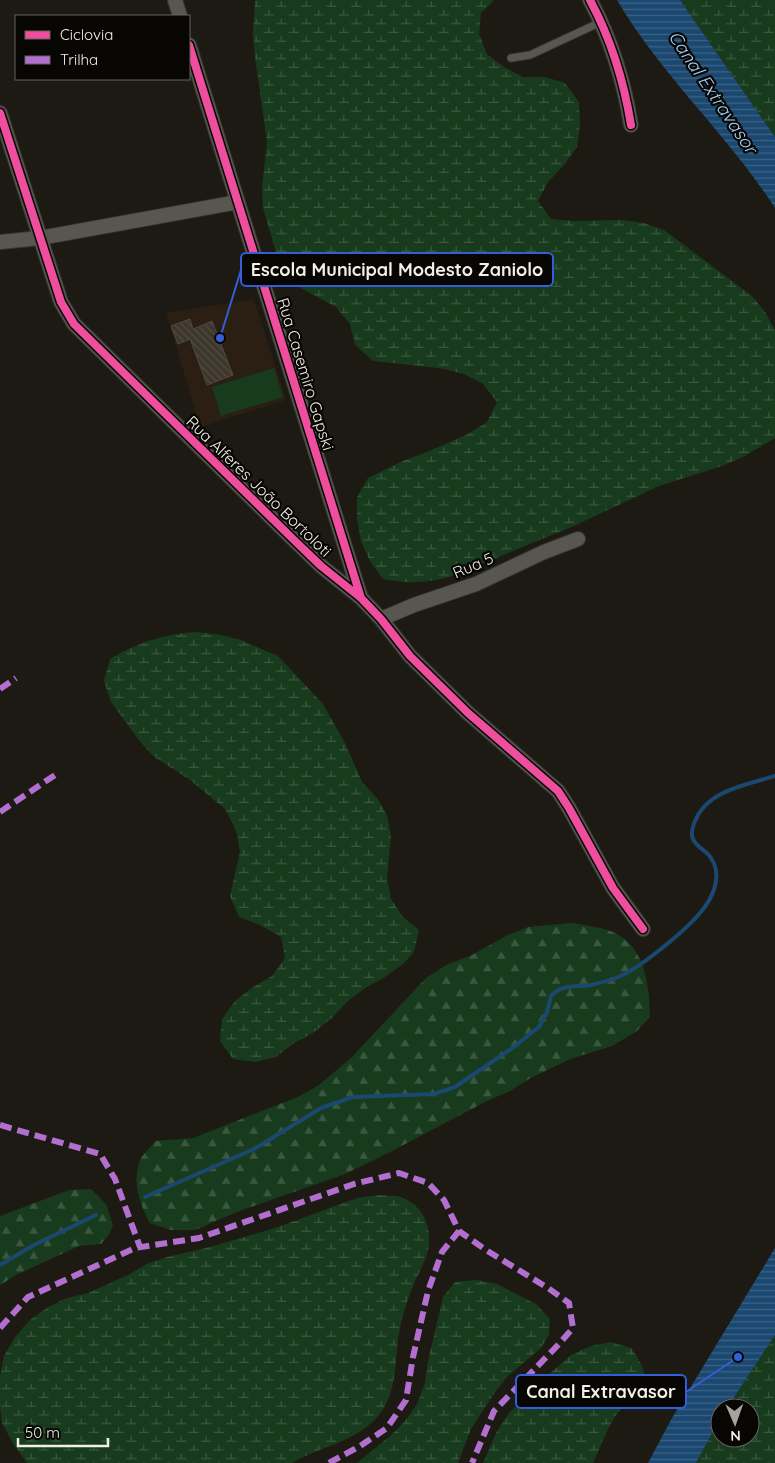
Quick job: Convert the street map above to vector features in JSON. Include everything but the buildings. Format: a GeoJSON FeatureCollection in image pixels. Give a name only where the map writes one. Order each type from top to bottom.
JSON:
{"type":"FeatureCollection","features":[{"type":"Feature","properties":{"kind":"street"},"geometry":{"type":"LineString","coordinates":[[175,0],[180,15]]}},
{"type":"Feature","properties":{"kind":"street"},"geometry":{"type":"LineString","coordinates":[[590,0],[602,21],[621,79],[631,125]]}},
{"type":"Feature","properties":{"kind":"street","name":"Rua Casemiro Gapski"},"geometry":{"type":"LineString","coordinates":[[190,48],[361,598]]}},
{"type":"Feature","properties":{"kind":"street","name":"Rua Alferes João Bortoloti"},"geometry":{"type":"LineString","coordinates":[[0,113],[61,302],[74,324],[321,566],[361,598],[382,619],[410,656],[468,713],[558,791],[613,888],[643,929]]}},
{"type":"Feature","properties":{"kind":"street"},"geometry":{"type":"LineString","coordinates":[[0,242],[40,238],[238,202]]}},
{"type":"Feature","properties":{"kind":"street","name":"Rua 5"},"geometry":{"type":"LineString","coordinates":[[382,619],[419,603],[476,584],[544,552],[578,539]]}},
{"type":"Feature","properties":{"kind":"lane"},"geometry":{"type":"LineString","coordinates":[[511,58],[538,51],[602,21]]}},
{"type":"Feature","properties":{"kind":"shaded area"},"geometry":{"type":"Polygon","coordinates":[[[254,299],[286,400],[200,427],[166,313],[254,299]]]}},
{"type":"Feature","properties":{"kind":"green space"},"geometry":{"type":"Polygon","coordinates":[[[255,0],[494,0],[481,13],[479,34],[487,54],[504,67],[523,77],[545,77],[565,83],[579,102],[580,125],[577,147],[548,182],[538,201],[551,219],[573,221],[622,220],[644,223],[664,230],[752,296],[765,312],[775,330],[775,438],[743,457],[722,466],[659,486],[576,525],[450,577],[417,582],[383,579],[370,561],[361,541],[357,519],[357,497],[368,478],[405,460],[468,434],[487,422],[497,402],[483,384],[464,374],[439,368],[373,361],[355,345],[350,324],[336,307],[301,288],[287,271],[276,252],[263,208],[262,186],[267,142],[255,57],[253,33],[255,0]]]}},
{"type":"Feature","properties":{"kind":"green space"},"geometry":{"type":"Polygon","coordinates":[[[680,0],[775,0],[775,137],[680,0]]]}},
{"type":"Feature","properties":{"kind":"green space"},"geometry":{"type":"Polygon","coordinates":[[[274,368],[283,397],[221,416],[212,387],[274,368]]]}},
{"type":"Feature","properties":{"kind":"green space"},"geometry":{"type":"Polygon","coordinates":[[[195,632],[238,639],[278,656],[323,704],[345,743],[362,782],[377,798],[387,815],[391,836],[387,878],[391,899],[403,917],[419,930],[414,952],[403,964],[348,1001],[332,1018],[313,1033],[294,1043],[276,1057],[255,1062],[233,1059],[220,1041],[222,1019],[235,1001],[253,987],[272,976],[285,958],[281,937],[260,925],[239,917],[230,896],[240,852],[236,830],[225,809],[190,780],[153,756],[111,702],[104,681],[110,659],[120,653],[161,637],[195,632]]]}},
{"type":"Feature","properties":{"kind":"green space"},"geometry":{"type":"Polygon","coordinates":[[[571,923],[598,927],[613,932],[633,947],[644,968],[647,980],[650,1017],[637,1031],[612,1046],[570,1059],[529,1079],[510,1091],[345,1174],[237,1212],[195,1230],[171,1230],[150,1223],[140,1200],[137,1176],[140,1160],[155,1141],[193,1138],[300,1096],[319,1085],[351,1058],[426,978],[448,964],[470,956],[508,935],[528,927],[571,923]]]}},
{"type":"Feature","properties":{"kind":"green space"},"geometry":{"type":"Polygon","coordinates":[[[91,1189],[106,1204],[113,1225],[109,1235],[101,1244],[79,1246],[18,1274],[0,1285],[0,1216],[69,1190],[91,1189]]]}},
{"type":"Feature","properties":{"kind":"green space"},"geometry":{"type":"Polygon","coordinates":[[[379,1195],[401,1197],[420,1210],[427,1223],[429,1246],[406,1304],[398,1339],[393,1385],[385,1407],[369,1425],[349,1438],[292,1463],[27,1463],[2,1423],[0,1376],[4,1356],[15,1337],[31,1319],[48,1307],[67,1298],[88,1293],[147,1264],[275,1228],[357,1198],[379,1195]]]}},
{"type":"Feature","properties":{"kind":"green space"},"geometry":{"type":"Polygon","coordinates":[[[476,1280],[497,1284],[536,1304],[550,1319],[549,1335],[541,1348],[508,1376],[495,1392],[471,1429],[458,1463],[357,1463],[390,1436],[405,1421],[417,1404],[425,1383],[428,1361],[443,1297],[455,1282],[476,1280]]]}},
{"type":"Feature","properties":{"kind":"green space"},"geometry":{"type":"Polygon","coordinates":[[[775,1335],[775,1463],[696,1463],[710,1437],[710,1448],[760,1448],[760,1398],[734,1398],[775,1335]]]}},
{"type":"Feature","properties":{"kind":"green space"},"geometry":{"type":"Polygon","coordinates":[[[611,1342],[631,1348],[642,1365],[645,1377],[644,1384],[637,1396],[621,1409],[615,1417],[593,1463],[483,1463],[497,1431],[509,1413],[539,1383],[571,1355],[591,1346],[611,1342]]]}},
{"type":"Feature","properties":{"kind":"water"},"geometry":{"type":"Polygon","coordinates":[[[617,0],[680,0],[775,137],[775,208],[737,155],[654,54],[617,0]]]}},
{"type":"Feature","properties":{"kind":"water"},"geometry":{"type":"Polygon","coordinates":[[[775,1248],[775,1335],[734,1398],[710,1398],[710,1437],[696,1463],[648,1463],[672,1418],[775,1248]]]}},
{"type":"Feature","properties":{"kind":"waterway"},"geometry":{"type":"LineString","coordinates":[[145,1197],[254,1149],[321,1108],[353,1097],[434,1094],[455,1087],[511,1049],[539,1027],[547,1012],[551,996],[560,989],[591,985],[610,980],[636,967],[661,949],[693,921],[709,901],[715,887],[715,865],[709,855],[694,842],[692,837],[694,823],[701,811],[709,802],[729,790],[775,776]]}},
{"type":"Feature","properties":{"kind":"waterway"},"geometry":{"type":"LineString","coordinates":[[0,1265],[34,1245],[96,1215]]}},
{"type":"Feature","properties":{"kind":"marked path"},"geometry":{"type":"LineString","coordinates":[[0,689],[16,678]]}},
{"type":"Feature","properties":{"kind":"marked path"},"geometry":{"type":"LineString","coordinates":[[0,812],[55,775]]}},
{"type":"Feature","properties":{"kind":"marked path"},"geometry":{"type":"LineString","coordinates":[[0,1125],[100,1154],[115,1179],[140,1247]]}},
{"type":"Feature","properties":{"kind":"marked path"},"geometry":{"type":"LineString","coordinates":[[0,1328],[28,1297],[135,1248],[199,1238],[354,1184],[399,1173],[428,1183],[444,1200],[459,1231],[569,1303],[573,1328],[494,1411],[472,1463]]}},
{"type":"Feature","properties":{"kind":"marked path"},"geometry":{"type":"LineString","coordinates":[[329,1463],[387,1428],[406,1400],[413,1357],[428,1291],[442,1252],[459,1231]]}},
{"type":"Feature","properties":{"kind":"cycle path"},"geometry":{"type":"LineString","coordinates":[[590,0],[616,61],[631,125]]}},
{"type":"Feature","properties":{"kind":"cycle path"},"geometry":{"type":"LineString","coordinates":[[190,48],[361,598]]}},
{"type":"Feature","properties":{"kind":"cycle path"},"geometry":{"type":"LineString","coordinates":[[0,113],[61,302],[74,324],[321,566],[361,598],[381,619],[410,656],[468,713],[558,791],[613,888],[643,929]]}},
{"type":"Feature","properties":{"kind":"place","name":"Escola Municipal Modesto Zaniolo"},"geometry":{"type":"Point","coordinates":[220,338]}},
{"type":"Feature","properties":{"kind":"place","name":"Canal Extravasor"},"geometry":{"type":"Point","coordinates":[738,1357]}}]}
